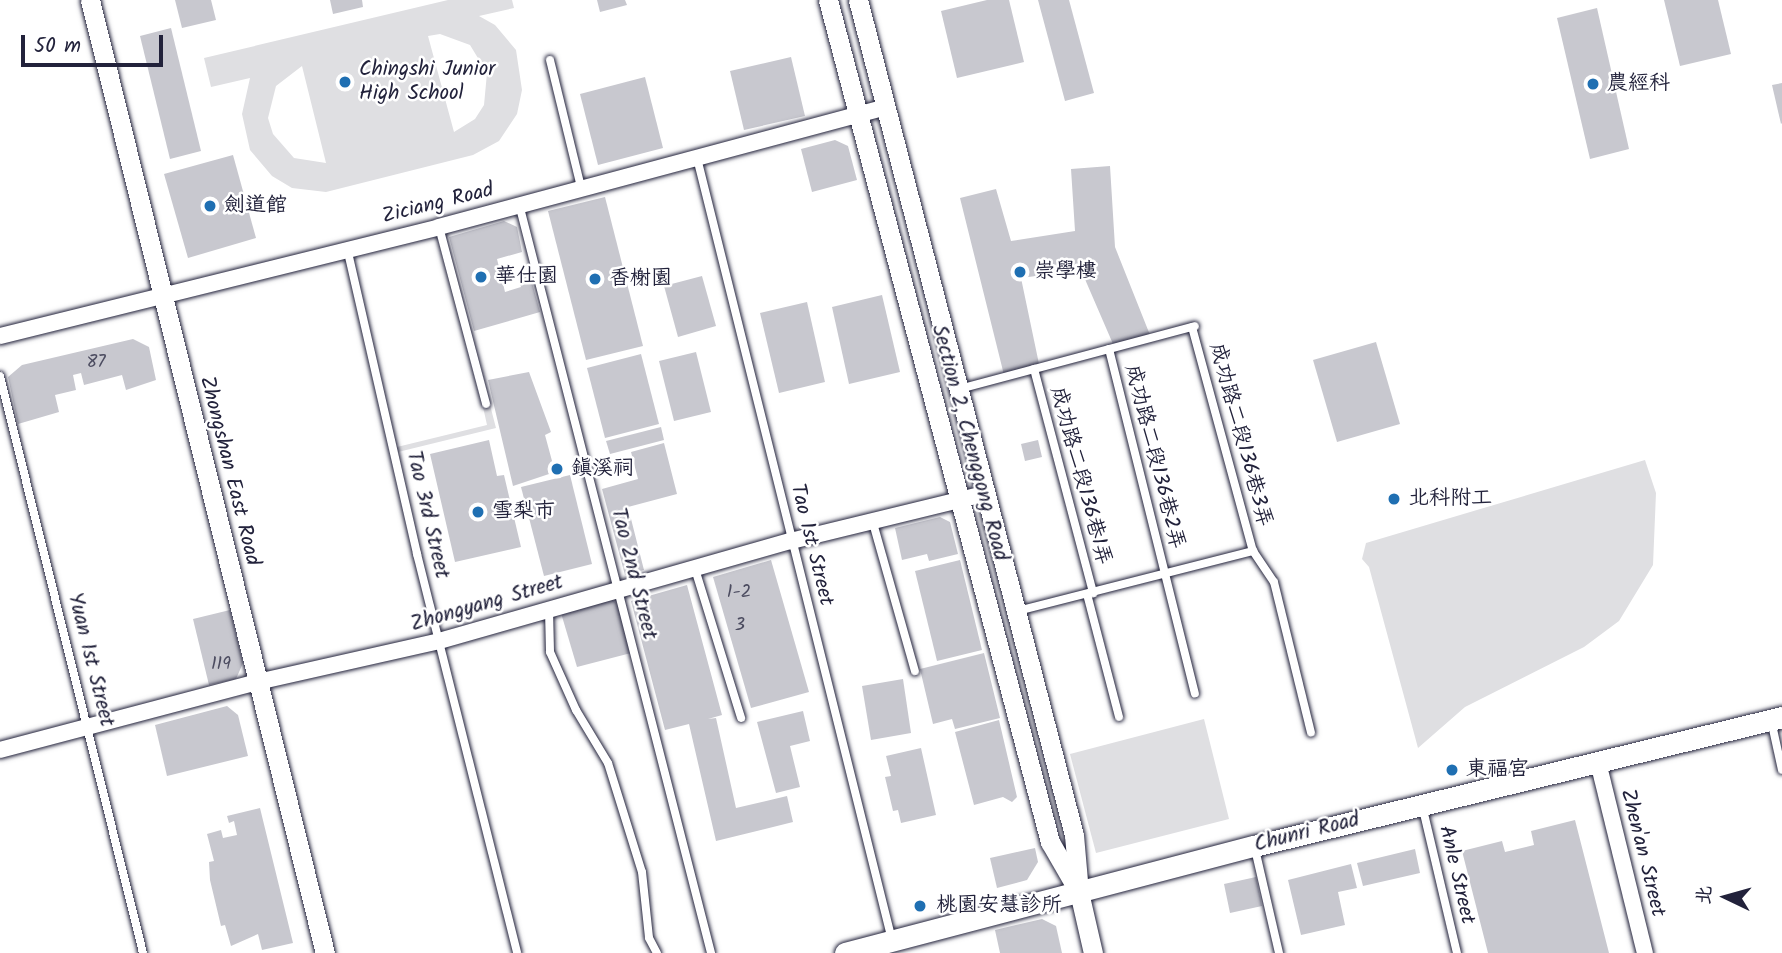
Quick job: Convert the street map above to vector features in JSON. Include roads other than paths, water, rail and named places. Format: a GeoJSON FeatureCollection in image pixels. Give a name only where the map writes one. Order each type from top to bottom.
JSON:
{"type":"FeatureCollection","features":[{"type":"Feature","properties":{"kind":"main road","name":"Chunri Road"},"geometry":{"type":"LineString","coordinates":[[845,953],[1254,846],[1779,718]]}},
{"type":"Feature","properties":{"kind":"street","name":"Zhongshan East Road"},"geometry":{"type":"LineString","coordinates":[[89,0],[161,295],[262,681],[325,953]]}},
{"type":"Feature","properties":{"kind":"street","name":"Section 2, Chenggong Road"},"geometry":{"type":"LineString","coordinates":[[828,0],[1050,842],[1080,892]]}},
{"type":"Feature","properties":{"kind":"street","name":"Section 2, Chenggong Road"},"geometry":{"type":"LineString","coordinates":[[858,0],[1074,835],[1080,892],[1093,953]]}},
{"type":"Feature","properties":{"kind":"street","name":"Ziciang Road"},"geometry":{"type":"LineString","coordinates":[[0,336],[347,247],[439,228],[581,187],[886,107]]}},
{"type":"Feature","properties":{"kind":"street","name":"Zhongyang Street"},"geometry":{"type":"LineString","coordinates":[[0,750],[262,681],[439,641],[549,607],[791,541],[984,494]]}},
{"type":"Feature","properties":{"kind":"street","name":"Zhen'an Street"},"geometry":{"type":"LineString","coordinates":[[1598,762],[1645,953]]}},
{"type":"Feature","properties":{"kind":"lane"},"geometry":{"type":"LineString","coordinates":[[551,60],[581,187]]}},
{"type":"Feature","properties":{"kind":"lane","name":"Tao 1st Street"},"geometry":{"type":"LineString","coordinates":[[697,158],[892,940]]}},
{"type":"Feature","properties":{"kind":"lane","name":"Tao 2nd Street"},"geometry":{"type":"LineString","coordinates":[[519,204],[711,953]]}},
{"type":"Feature","properties":{"kind":"lane"},"geometry":{"type":"LineString","coordinates":[[439,228],[486,404]]}},
{"type":"Feature","properties":{"kind":"lane","name":"Tao 3rd Street"},"geometry":{"type":"LineString","coordinates":[[347,247],[439,641],[517,953]]}},
{"type":"Feature","properties":{"kind":"lane","name":"成功路二段136巷3弄"},"geometry":{"type":"LineString","coordinates":[[1109,349],[1194,327],[1253,551],[1274,582],[1311,733]]}},
{"type":"Feature","properties":{"kind":"lane"},"geometry":{"type":"LineString","coordinates":[[959,389],[1109,349]]}},
{"type":"Feature","properties":{"kind":"lane","name":"成功路二段136巷2弄"},"geometry":{"type":"LineString","coordinates":[[1109,349],[1195,693]]}},
{"type":"Feature","properties":{"kind":"lane","name":"成功路二段136巷1弄"},"geometry":{"type":"LineString","coordinates":[[1034,369],[1119,717]]}},
{"type":"Feature","properties":{"kind":"lane","name":"Yuan 1st Street"},"geometry":{"type":"LineString","coordinates":[[0,376],[89,726],[143,953]]}},
{"type":"Feature","properties":{"kind":"lane"},"geometry":{"type":"LineString","coordinates":[[873,523],[915,671]]}},
{"type":"Feature","properties":{"kind":"lane"},"geometry":{"type":"LineString","coordinates":[[1015,612],[1253,551]]}},
{"type":"Feature","properties":{"kind":"lane"},"geometry":{"type":"LineString","coordinates":[[695,569],[741,718]]}},
{"type":"Feature","properties":{"kind":"lane"},"geometry":{"type":"LineString","coordinates":[[549,607],[550,652],[576,710],[608,763],[642,872],[649,938],[657,953]]}},
{"type":"Feature","properties":{"kind":"lane"},"geometry":{"type":"LineString","coordinates":[[1779,718],[1782,770]]}},
{"type":"Feature","properties":{"kind":"lane","name":"Anle Street"},"geometry":{"type":"LineString","coordinates":[[1422,805],[1457,953]]}},
{"type":"Feature","properties":{"kind":"lane"},"geometry":{"type":"LineString","coordinates":[[1254,846],[1279,953]]}},
{"type":"Feature","properties":{"kind":"place","name":"Chingshi Junior High School"},"geometry":{"type":"Point","coordinates":[345,82]}},
{"type":"Feature","properties":{"kind":"place","name":"農經科"},"geometry":{"type":"Point","coordinates":[1593,84]}},
{"type":"Feature","properties":{"kind":"place","name":"劍道館"},"geometry":{"type":"Point","coordinates":[210,206]}},
{"type":"Feature","properties":{"kind":"place","name":"崇學樓"},"geometry":{"type":"Point","coordinates":[1020,272]}},
{"type":"Feature","properties":{"kind":"place","name":"華仕園"},"geometry":{"type":"Point","coordinates":[481,277]}},
{"type":"Feature","properties":{"kind":"place","name":"香榭園"},"geometry":{"type":"Point","coordinates":[595,279]}},
{"type":"Feature","properties":{"kind":"place","name":"鎮溪祠"},"geometry":{"type":"Point","coordinates":[557,469]}},
{"type":"Feature","properties":{"kind":"place","name":"北科附工"},"geometry":{"type":"Point","coordinates":[1394,499]}},
{"type":"Feature","properties":{"kind":"place","name":"雪梨市"},"geometry":{"type":"Point","coordinates":[478,512]}},
{"type":"Feature","properties":{"kind":"place","name":"東福宮"},"geometry":{"type":"Point","coordinates":[1452,770]}},
{"type":"Feature","properties":{"kind":"place","name":"桃園安慧診所"},"geometry":{"type":"Point","coordinates":[920,906]}}]}
